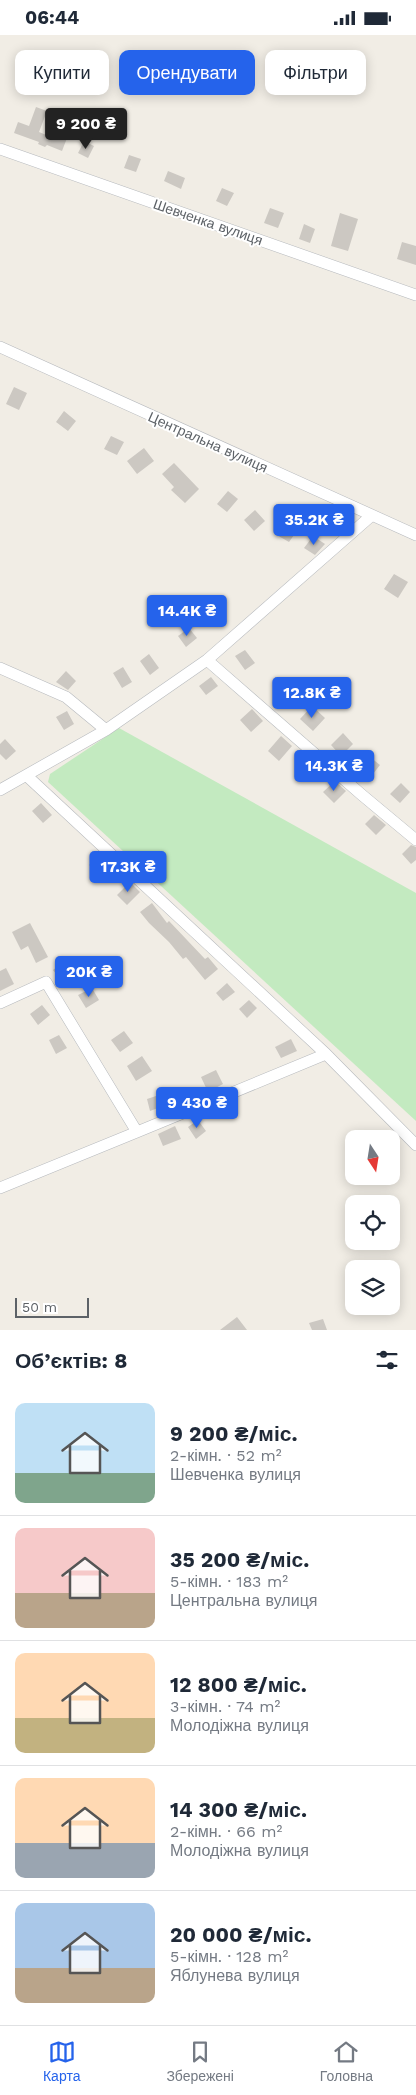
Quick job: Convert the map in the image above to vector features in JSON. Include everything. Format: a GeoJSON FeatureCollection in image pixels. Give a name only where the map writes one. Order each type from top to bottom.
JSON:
{"type":"FeatureCollection","features":[{"type":"Feature","properties":{"kind":"street","name":"Шевченка вулиця"},"geometry":{"type":"LineString","coordinates":[[0,149],[416,295]]}},
{"type":"Feature","properties":{"kind":"street","name":"Центральна вулиця"},"geometry":{"type":"LineString","coordinates":[[0,347],[416,535]]}},
{"type":"Feature","properties":{"kind":"street"},"geometry":{"type":"LineString","coordinates":[[0,790],[106,730],[207,660],[371,516]]}},
{"type":"Feature","properties":{"kind":"street"},"geometry":{"type":"LineString","coordinates":[[207,660],[416,840]]}},
{"type":"Feature","properties":{"kind":"street"},"geometry":{"type":"LineString","coordinates":[[0,669],[66,697],[106,730]]}},
{"type":"Feature","properties":{"kind":"street"},"geometry":{"type":"LineString","coordinates":[[27,775],[326,1054],[416,1145]]}},
{"type":"Feature","properties":{"kind":"street"},"geometry":{"type":"LineString","coordinates":[[0,1003],[46,982],[138,1132]]}},
{"type":"Feature","properties":{"kind":"street"},"geometry":{"type":"LineString","coordinates":[[0,1187],[326,1054]]}},
{"type":"Feature","properties":{"kind":"green space"},"geometry":{"type":"Polygon","coordinates":[[[119,728],[416,893],[416,1121],[48,782],[50,774],[119,728]]]}},
{"type":"Feature","properties":{"kind":"building"},"geometry":{"type":"Polygon","coordinates":[[[36,107],[47,111],[39,132],[56,139],[58,134],[67,138],[62,151],[47,145],[45,147],[38,144],[39,142],[14,133],[18,122],[29,126],[36,107]]]}},
{"type":"Feature","properties":{"kind":"building"},"geometry":{"type":"Polygon","coordinates":[[[84,141],[94,146],[88,158],[78,153],[84,141]]]}},
{"type":"Feature","properties":{"kind":"building"},"geometry":{"type":"Polygon","coordinates":[[[129,155],[141,159],[136,172],[124,168],[129,155]]]}},
{"type":"Feature","properties":{"kind":"building"},"geometry":{"type":"Polygon","coordinates":[[[168,171],[185,178],[181,189],[164,181],[168,171]]]}},
{"type":"Feature","properties":{"kind":"building"},"geometry":{"type":"Polygon","coordinates":[[[222,188],[234,193],[227,206],[216,201],[222,188]]]}},
{"type":"Feature","properties":{"kind":"building"},"geometry":{"type":"Polygon","coordinates":[[[270,208],[284,213],[278,228],[264,223],[270,208]]]}},
{"type":"Feature","properties":{"kind":"building"},"geometry":{"type":"Polygon","coordinates":[[[340,213],[358,219],[348,251],[331,246],[340,213]]]}},
{"type":"Feature","properties":{"kind":"building"},"geometry":{"type":"Polygon","coordinates":[[[304,224],[315,229],[310,243],[299,239],[304,224]]]}},
{"type":"Feature","properties":{"kind":"building"},"geometry":{"type":"Polygon","coordinates":[[[402,242],[416,246],[416,265],[397,259],[402,242]]]}},
{"type":"Feature","properties":{"kind":"building"},"geometry":{"type":"Polygon","coordinates":[[[14,387],[27,393],[19,410],[6,404],[14,387]]]}},
{"type":"Feature","properties":{"kind":"building"},"geometry":{"type":"Polygon","coordinates":[[[64,411],[76,421],[68,431],[56,422],[64,411]]]}},
{"type":"Feature","properties":{"kind":"building"},"geometry":{"type":"Polygon","coordinates":[[[111,436],[124,442],[117,455],[104,449],[111,436]]]}},
{"type":"Feature","properties":{"kind":"building"},"geometry":{"type":"Polygon","coordinates":[[[144,448],[154,461],[137,474],[127,461],[144,448]]]}},
{"type":"Feature","properties":{"kind":"building"},"geometry":{"type":"Polygon","coordinates":[[[174,463],[199,489],[185,503],[171,490],[174,487],[162,474],[174,463]]]}},
{"type":"Feature","properties":{"kind":"building"},"geometry":{"type":"Polygon","coordinates":[[[228,491],[238,499],[227,512],[217,504],[228,491]]]}},
{"type":"Feature","properties":{"kind":"building"},"geometry":{"type":"Polygon","coordinates":[[[255,510],[265,521],[254,531],[244,520],[255,510]]]}},
{"type":"Feature","properties":{"kind":"building"},"geometry":{"type":"Polygon","coordinates":[[[285,519],[299,528],[289,542],[275,534],[285,519]]]}},
{"type":"Feature","properties":{"kind":"building"},"geometry":{"type":"Polygon","coordinates":[[[313,536],[325,544],[315,555],[304,548],[313,536]]]}},
{"type":"Feature","properties":{"kind":"building"},"geometry":{"type":"Polygon","coordinates":[[[394,574],[408,582],[398,598],[384,589],[394,574]]]}},
{"type":"Feature","properties":{"kind":"building"},"geometry":{"type":"Polygon","coordinates":[[[189,628],[197,638],[186,647],[178,636],[189,628]]]}},
{"type":"Feature","properties":{"kind":"building"},"geometry":{"type":"Polygon","coordinates":[[[245,650],[255,663],[245,670],[235,656],[245,650]]]}},
{"type":"Feature","properties":{"kind":"building"},"geometry":{"type":"Polygon","coordinates":[[[149,654],[159,668],[150,675],[140,661],[149,654]]]}},
{"type":"Feature","properties":{"kind":"building"},"geometry":{"type":"Polygon","coordinates":[[[123,667],[132,682],[122,688],[113,673],[123,667]]]}},
{"type":"Feature","properties":{"kind":"building"},"geometry":{"type":"Polygon","coordinates":[[[66,671],[76,681],[68,690],[56,682],[66,671]]]}},
{"type":"Feature","properties":{"kind":"building"},"geometry":{"type":"Polygon","coordinates":[[[211,677],[218,686],[206,695],[199,686],[211,677]]]}},
{"type":"Feature","properties":{"kind":"building"},"geometry":{"type":"Polygon","coordinates":[[[286,685],[295,696],[283,707],[273,696],[286,685]]]}},
{"type":"Feature","properties":{"kind":"building"},"geometry":{"type":"Polygon","coordinates":[[[312,706],[325,718],[313,731],[300,719],[312,706]]]}},
{"type":"Feature","properties":{"kind":"building"},"geometry":{"type":"Polygon","coordinates":[[[252,709],[263,721],[251,732],[240,720],[252,709]]]}},
{"type":"Feature","properties":{"kind":"building"},"geometry":{"type":"Polygon","coordinates":[[[67,711],[74,724],[64,730],[56,717],[67,711]]]}},
{"type":"Feature","properties":{"kind":"building"},"geometry":{"type":"Polygon","coordinates":[[[343,733],[353,744],[341,756],[331,745],[343,733]]]}},
{"type":"Feature","properties":{"kind":"building"},"geometry":{"type":"Polygon","coordinates":[[[281,736],[292,746],[279,761],[268,751],[281,736]]]}},
{"type":"Feature","properties":{"kind":"building"},"geometry":{"type":"Polygon","coordinates":[[[5,739],[16,751],[6,760],[0,754],[0,744],[5,739]]]}},
{"type":"Feature","properties":{"kind":"building"},"geometry":{"type":"Polygon","coordinates":[[[370,757],[380,765],[369,779],[359,770],[370,757]]]}},
{"type":"Feature","properties":{"kind":"building"},"geometry":{"type":"Polygon","coordinates":[[[308,758],[317,766],[303,779],[295,770],[308,758]]]}},
{"type":"Feature","properties":{"kind":"building"},"geometry":{"type":"Polygon","coordinates":[[[335,781],[346,791],[334,803],[323,792],[335,781]]]}},
{"type":"Feature","properties":{"kind":"building"},"geometry":{"type":"Polygon","coordinates":[[[401,783],[410,792],[400,803],[390,794],[401,783]]]}},
{"type":"Feature","properties":{"kind":"building"},"geometry":{"type":"Polygon","coordinates":[[[41,803],[52,815],[43,823],[32,811],[41,803]]]}},
{"type":"Feature","properties":{"kind":"building"},"geometry":{"type":"Polygon","coordinates":[[[374,815],[386,825],[376,835],[365,824],[374,815]]]}},
{"type":"Feature","properties":{"kind":"building"},"geometry":{"type":"Polygon","coordinates":[[[411,845],[416,847],[416,860],[411,864],[402,854],[411,845]]]}},
{"type":"Feature","properties":{"kind":"building"},"geometry":{"type":"Polygon","coordinates":[[[100,854],[110,864],[100,874],[89,865],[100,854]]]}},
{"type":"Feature","properties":{"kind":"building"},"geometry":{"type":"Polygon","coordinates":[[[130,882],[140,892],[127,905],[117,895],[130,882]]]}},
{"type":"Feature","properties":{"kind":"building"},"geometry":{"type":"Polygon","coordinates":[[[152,903],[167,923],[169,921],[205,959],[208,957],[218,969],[205,980],[186,957],[183,959],[140,912],[152,903]]]}},
{"type":"Feature","properties":{"kind":"building"},"geometry":{"type":"Polygon","coordinates":[[[30,923],[48,957],[36,963],[28,946],[21,950],[12,932],[30,923]]]}},
{"type":"Feature","properties":{"kind":"building"},"geometry":{"type":"Polygon","coordinates":[[[71,956],[81,969],[63,983],[53,970],[71,956]]]}},
{"type":"Feature","properties":{"kind":"building"},"geometry":{"type":"Polygon","coordinates":[[[6,968],[14,984],[0,991],[0,971],[6,968]]]}},
{"type":"Feature","properties":{"kind":"building"},"geometry":{"type":"Polygon","coordinates":[[[227,983],[235,992],[223,1001],[216,993],[227,983]]]}},
{"type":"Feature","properties":{"kind":"building"},"geometry":{"type":"Polygon","coordinates":[[[92,988],[99,1000],[86,1008],[78,995],[92,988]]]}},
{"type":"Feature","properties":{"kind":"building"},"geometry":{"type":"Polygon","coordinates":[[[249,1000],[257,1008],[247,1018],[239,1009],[249,1000]]]}},
{"type":"Feature","properties":{"kind":"building"},"geometry":{"type":"Polygon","coordinates":[[[42,1005],[50,1015],[38,1025],[30,1014],[42,1005]]]}},
{"type":"Feature","properties":{"kind":"building"},"geometry":{"type":"Polygon","coordinates":[[[124,1031],[133,1043],[120,1052],[111,1040],[124,1031]]]}},
{"type":"Feature","properties":{"kind":"building"},"geometry":{"type":"Polygon","coordinates":[[[59,1035],[67,1048],[56,1054],[49,1040],[59,1035]]]}},
{"type":"Feature","properties":{"kind":"building"},"geometry":{"type":"Polygon","coordinates":[[[291,1039],[297,1051],[281,1058],[275,1047],[291,1039]]]}},
{"type":"Feature","properties":{"kind":"building"},"geometry":{"type":"Polygon","coordinates":[[[142,1056],[152,1071],[136,1081],[127,1066],[142,1056]]]}},
{"type":"Feature","properties":{"kind":"building"},"geometry":{"type":"Polygon","coordinates":[[[216,1070],[223,1084],[208,1092],[201,1077],[216,1070]]]}},
{"type":"Feature","properties":{"kind":"building"},"geometry":{"type":"Polygon","coordinates":[[[162,1094],[166,1105],[150,1111],[147,1099],[162,1094]]]}},
{"type":"Feature","properties":{"kind":"building"},"geometry":{"type":"Polygon","coordinates":[[[198,1120],[206,1131],[196,1139],[188,1127],[198,1120]]]}},
{"type":"Feature","properties":{"kind":"building"},"geometry":{"type":"Polygon","coordinates":[[[175,1126],[181,1139],[163,1146],[158,1134],[175,1126]]]}},
{"type":"Feature","properties":{"kind":"building"},"geometry":{"type":"Polygon","coordinates":[[[237,1317],[247,1330],[220,1330],[237,1317]]]}},
{"type":"Feature","properties":{"kind":"building"},"geometry":{"type":"Polygon","coordinates":[[[323,1319],[327,1330],[312,1330],[309,1323],[323,1319]]]}}]}
